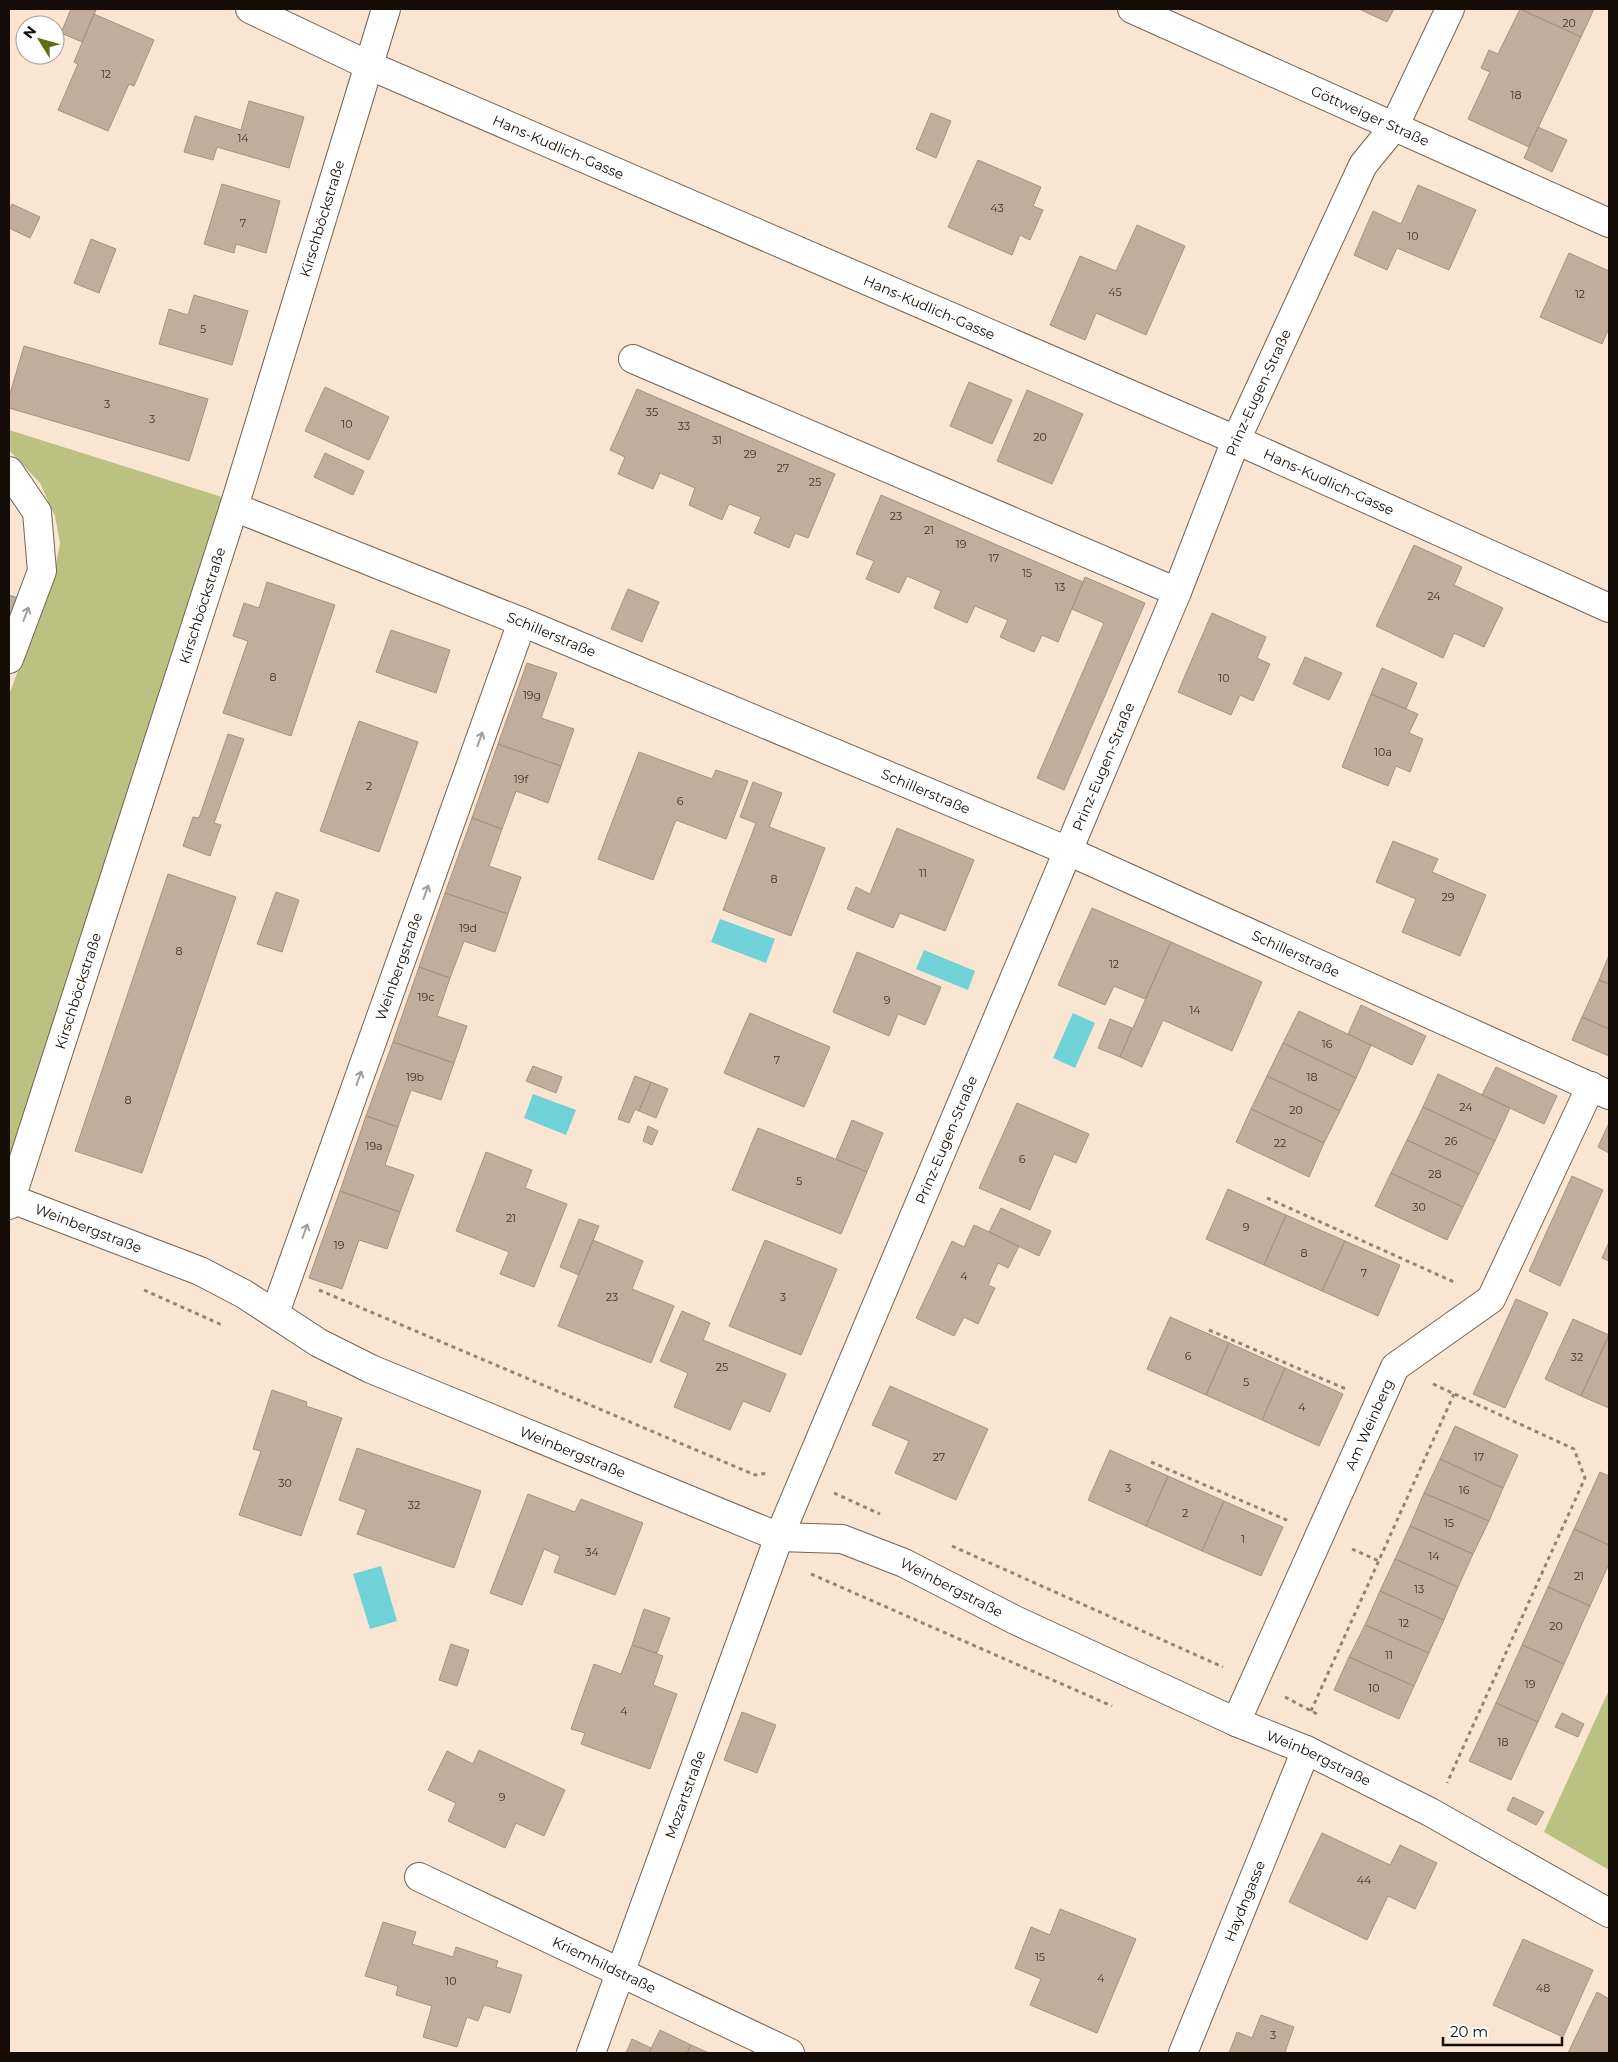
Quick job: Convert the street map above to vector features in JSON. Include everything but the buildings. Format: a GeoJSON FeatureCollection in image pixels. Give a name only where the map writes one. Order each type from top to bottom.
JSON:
{"type":"FeatureCollection","features":[{"type":"Feature","properties":{"kind":"street","name":"Hans-Kudlich-Gasse"},"geometry":{"type":"LineString","coordinates":[[250,9],[368,65],[1236,440],[1609,608]]}},
{"type":"Feature","properties":{"kind":"street","name":"Kirschböckstraße"},"geometry":{"type":"LineString","coordinates":[[10,1200],[234,507],[386,9]]}},
{"type":"Feature","properties":{"kind":"street","name":"Göttweiger Straße"},"geometry":{"type":"LineString","coordinates":[[1132,9],[1609,224]]}},
{"type":"Feature","properties":{"kind":"street","name":"Prinz-Eugen-Straße"},"geometry":{"type":"LineString","coordinates":[[779,1537],[1178,592],[1236,440],[1362,165],[1394,127],[1450,9]]}},
{"type":"Feature","properties":{"kind":"street"},"geometry":{"type":"LineString","coordinates":[[633,359],[1178,592]]}},
{"type":"Feature","properties":{"kind":"street"},"geometry":{"type":"LineString","coordinates":[[9,471],[37,512],[42,571],[9,659]]}},
{"type":"Feature","properties":{"kind":"street","name":"Schillerstraße"},"geometry":{"type":"LineString","coordinates":[[234,507],[522,622],[1068,851],[1600,1090]]}},
{"type":"Feature","properties":{"kind":"street","name":"Weinbergstraße"},"geometry":{"type":"LineString","coordinates":[[275,1313],[522,622]]}},
{"type":"Feature","properties":{"kind":"street","name":"Am Weinberg"},"geometry":{"type":"LineString","coordinates":[[1236,1722],[1395,1367],[1491,1299],[1600,1090]]}},
{"type":"Feature","properties":{"kind":"street","name":"Weinbergstraße"},"geometry":{"type":"LineString","coordinates":[[10,1200],[200,1271],[275,1313],[319,1343],[371,1369],[779,1537],[842,1539],[904,1563],[1015,1620],[1236,1722],[1306,1750],[1430,1812],[1609,1913]]}},
{"type":"Feature","properties":{"kind":"street","name":"Mozartstraße"},"geometry":{"type":"LineString","coordinates":[[591,2053],[779,1537]]}},
{"type":"Feature","properties":{"kind":"street","name":"Haydngasse"},"geometry":{"type":"LineString","coordinates":[[1184,2053],[1306,1750]]}},
{"type":"Feature","properties":{"kind":"street","name":"Kriemhildstraße"},"geometry":{"type":"LineString","coordinates":[[419,1877],[790,2053]]}},
{"type":"Feature","properties":{"kind":"path"},"geometry":{"type":"LineString","coordinates":[[1268,1198],[1491,1299]]}},
{"type":"Feature","properties":{"kind":"path"},"geometry":{"type":"LineString","coordinates":[[288,1277],[755,1474],[772,1473]]}},
{"type":"Feature","properties":{"kind":"path"},"geometry":{"type":"LineString","coordinates":[[136,1286],[226,1326]]}},
{"type":"Feature","properties":{"kind":"path"},"geometry":{"type":"LineString","coordinates":[[1209,1330],[1379,1404]]}},
{"type":"Feature","properties":{"kind":"path"},"geometry":{"type":"LineString","coordinates":[[1395,1367],[1574,1449],[1585,1478],[1446,1784]]}},
{"type":"Feature","properties":{"kind":"path"},"geometry":{"type":"LineString","coordinates":[[1311,1711],[1454,1394]]}},
{"type":"Feature","properties":{"kind":"path"},"geometry":{"type":"LineString","coordinates":[[1151,1462],[1379,1560]]}},
{"type":"Feature","properties":{"kind":"path"},"geometry":{"type":"LineString","coordinates":[[808,1573],[1120,1709]]}},
{"type":"Feature","properties":{"kind":"green space"},"geometry":{"type":"Polygon","coordinates":[[[9,430],[222,497],[13,1157],[9,1155],[9,695],[54,575],[60,543],[55,516],[40,483],[9,450],[9,430]]]}},
{"type":"Feature","properties":{"kind":"green space"},"geometry":{"type":"Polygon","coordinates":[[[1609,1690],[1609,1870],[1544,1832],[1609,1690]]]}},
{"type":"Feature","properties":{"kind":"water"},"geometry":{"type":"Polygon","coordinates":[[[720,919],[775,939],[766,963],[711,942],[720,919]]]}},
{"type":"Feature","properties":{"kind":"water"},"geometry":{"type":"Polygon","coordinates":[[[924,950],[975,971],[968,990],[916,969],[924,950]]]}},
{"type":"Feature","properties":{"kind":"water"},"geometry":{"type":"Polygon","coordinates":[[[1073,1013],[1095,1023],[1075,1068],[1053,1058],[1073,1013]]]}},
{"type":"Feature","properties":{"kind":"water"},"geometry":{"type":"Polygon","coordinates":[[[533,1094],[576,1110],[566,1135],[524,1118],[533,1094]]]}},
{"type":"Feature","properties":{"kind":"water"},"geometry":{"type":"Polygon","coordinates":[[[381,1566],[397,1621],[370,1629],[353,1574],[381,1566]]]}}]}
